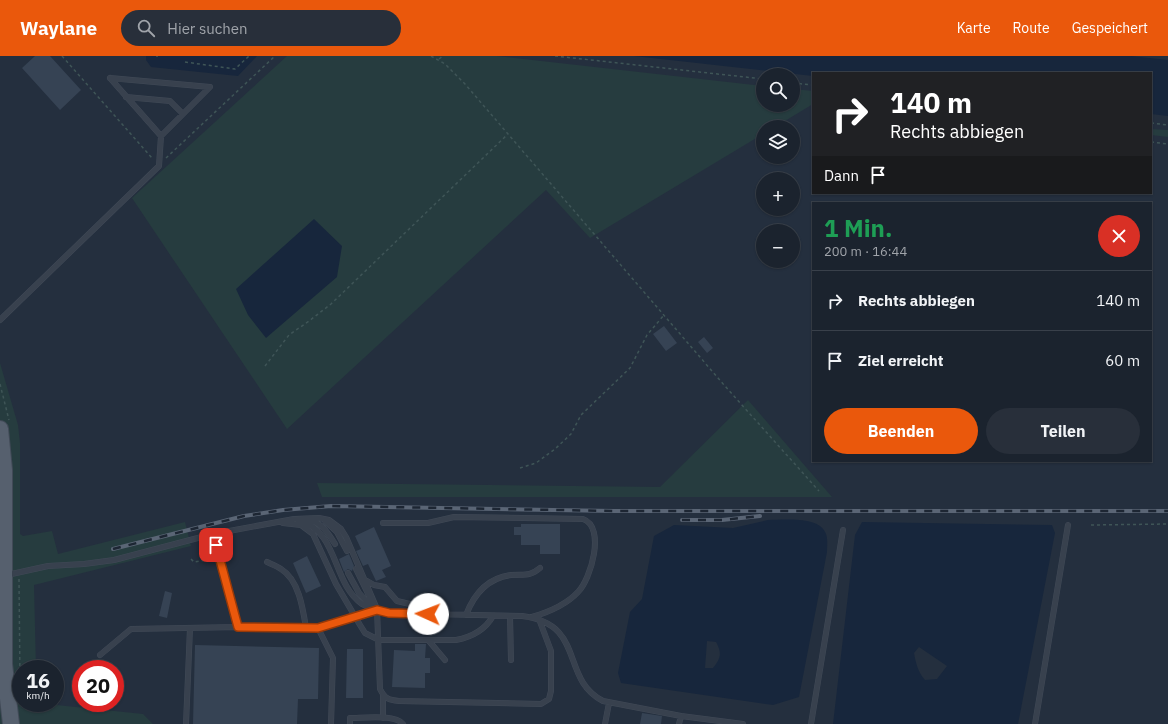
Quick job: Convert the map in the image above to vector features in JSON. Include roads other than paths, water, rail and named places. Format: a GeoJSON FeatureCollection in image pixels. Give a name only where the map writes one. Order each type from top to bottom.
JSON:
{"type":"FeatureCollection","features":[{"type":"Feature","properties":{"kind":"main road"},"geometry":{"type":"LineString","coordinates":[[0,429],[4,470],[4,664],[11,724]]}},
{"type":"Feature","properties":{"kind":"lane"},"geometry":{"type":"LineString","coordinates":[[0,320],[159,166],[161,136],[210,88],[110,78],[161,136]]}},
{"type":"Feature","properties":{"kind":"lane"},"geometry":{"type":"LineString","coordinates":[[126,97],[170,101],[183,114]]}},
{"type":"Feature","properties":{"kind":"lane"},"geometry":{"type":"LineString","coordinates":[[383,523],[428,522],[454,517],[583,519],[588,521],[594,531],[595,538],[593,564],[584,586],[570,600],[547,613],[532,617]]}},
{"type":"Feature","properties":{"kind":"lane"},"geometry":{"type":"LineString","coordinates":[[4,576],[48,566],[107,561],[213,534],[274,522],[294,519],[319,518],[329,520],[341,529],[346,537],[377,610],[379,640],[378,682],[383,695],[383,718]]}},
{"type":"Feature","properties":{"kind":"lane"},"geometry":{"type":"LineString","coordinates":[[319,518],[337,532],[347,551]]}},
{"type":"Feature","properties":{"kind":"lane"},"geometry":{"type":"LineString","coordinates":[[294,519],[310,520],[321,525],[328,532],[335,544]]}},
{"type":"Feature","properties":{"kind":"lane"},"geometry":{"type":"LineString","coordinates":[[294,519],[310,524],[317,529],[329,546],[352,593],[363,604],[389,613],[510,616],[532,617],[539,619],[559,632],[566,640],[576,671],[593,696],[609,703],[681,716],[743,724]]}},
{"type":"Feature","properties":{"kind":"lane"},"geometry":{"type":"LineString","coordinates":[[274,522],[301,526],[313,534],[336,584],[365,633],[379,640],[452,641],[465,638],[483,629],[493,616]]}},
{"type":"Feature","properties":{"kind":"lane"},"geometry":{"type":"LineString","coordinates":[[1035,724],[1068,525]]}},
{"type":"Feature","properties":{"kind":"lane"},"geometry":{"type":"LineString","coordinates":[[811,724],[843,530]]}},
{"type":"Feature","properties":{"kind":"lane"},"geometry":{"type":"LineString","coordinates":[[213,534],[238,627]]}},
{"type":"Feature","properties":{"kind":"lane"},"geometry":{"type":"LineString","coordinates":[[267,562],[282,569],[293,582],[301,601],[306,628]]}},
{"type":"Feature","properties":{"kind":"lane"},"geometry":{"type":"LineString","coordinates":[[466,615],[472,601],[482,587],[501,578],[532,575],[540,568]]}},
{"type":"Feature","properties":{"kind":"lane"},"geometry":{"type":"LineString","coordinates":[[356,569],[368,596],[377,610]]}},
{"type":"Feature","properties":{"kind":"lane"},"geometry":{"type":"LineString","coordinates":[[348,573],[359,593],[377,610]]}},
{"type":"Feature","properties":{"kind":"lane"},"geometry":{"type":"LineString","coordinates":[[364,577],[369,583],[384,587],[397,601],[454,615]]}},
{"type":"Feature","properties":{"kind":"lane"},"geometry":{"type":"LineString","coordinates":[[100,655],[131,629],[238,627],[318,628],[377,610]]}},
{"type":"Feature","properties":{"kind":"lane"},"geometry":{"type":"LineString","coordinates":[[510,616],[511,660]]}},
{"type":"Feature","properties":{"kind":"lane"},"geometry":{"type":"LineString","coordinates":[[383,695],[388,700],[399,701],[541,704],[549,699],[551,691],[552,658],[539,619]]}},
{"type":"Feature","properties":{"kind":"lane"},"geometry":{"type":"LineString","coordinates":[[186,724],[190,628]]}},
{"type":"Feature","properties":{"kind":"lane"},"geometry":{"type":"LineString","coordinates":[[318,628],[333,658],[331,724]]}},
{"type":"Feature","properties":{"kind":"lane"},"geometry":{"type":"LineString","coordinates":[[429,640],[445,660]]}},
{"type":"Feature","properties":{"kind":"lane"},"geometry":{"type":"LineString","coordinates":[[605,724],[609,703]]}},
{"type":"Feature","properties":{"kind":"lane"},"geometry":{"type":"LineString","coordinates":[[679,724],[681,716]]}},
{"type":"Feature","properties":{"kind":"lane"},"geometry":{"type":"LineString","coordinates":[[350,724],[350,718],[395,718],[400,720],[403,724]]}},
{"type":"Feature","properties":{"kind":"water"},"geometry":{"type":"Polygon","coordinates":[[[146,56],[257,56],[238,76],[151,67],[146,60],[146,56]]]}},
{"type":"Feature","properties":{"kind":"water"},"geometry":{"type":"Polygon","coordinates":[[[634,56],[1131,56],[1168,60],[1168,116],[1152,114],[1152,72],[812,72],[812,76],[800,75],[800,68],[756,68],[756,70],[634,56]]]}},
{"type":"Feature","properties":{"kind":"water"},"geometry":{"type":"Polygon","coordinates":[[[314,219],[342,246],[337,277],[266,338],[248,315],[236,289],[314,219]]]}},
{"type":"Feature","properties":{"kind":"water"},"geometry":{"type":"Polygon","coordinates":[[[768,520],[801,520],[817,524],[826,534],[827,552],[799,697],[773,705],[621,683],[618,673],[630,612],[642,599],[654,536],[674,525],[733,528],[768,520]],[[707,641],[705,668],[713,668],[718,661],[720,652],[716,642],[707,641]]]}},
{"type":"Feature","properties":{"kind":"water"},"geometry":{"type":"Polygon","coordinates":[[[862,522],[1052,525],[1055,533],[1018,724],[833,724],[855,535],[862,522]],[[919,647],[914,653],[918,668],[925,680],[937,679],[947,666],[919,647]]]}},
{"type":"Feature","properties":{"kind":"railway"},"geometry":{"type":"LineString","coordinates":[[113,549],[244,516],[283,510],[331,506],[614,511],[1168,511]]}},
{"type":"Feature","properties":{"kind":"railway"},"geometry":{"type":"LineString","coordinates":[[682,520],[722,520],[760,516]]}}]}
